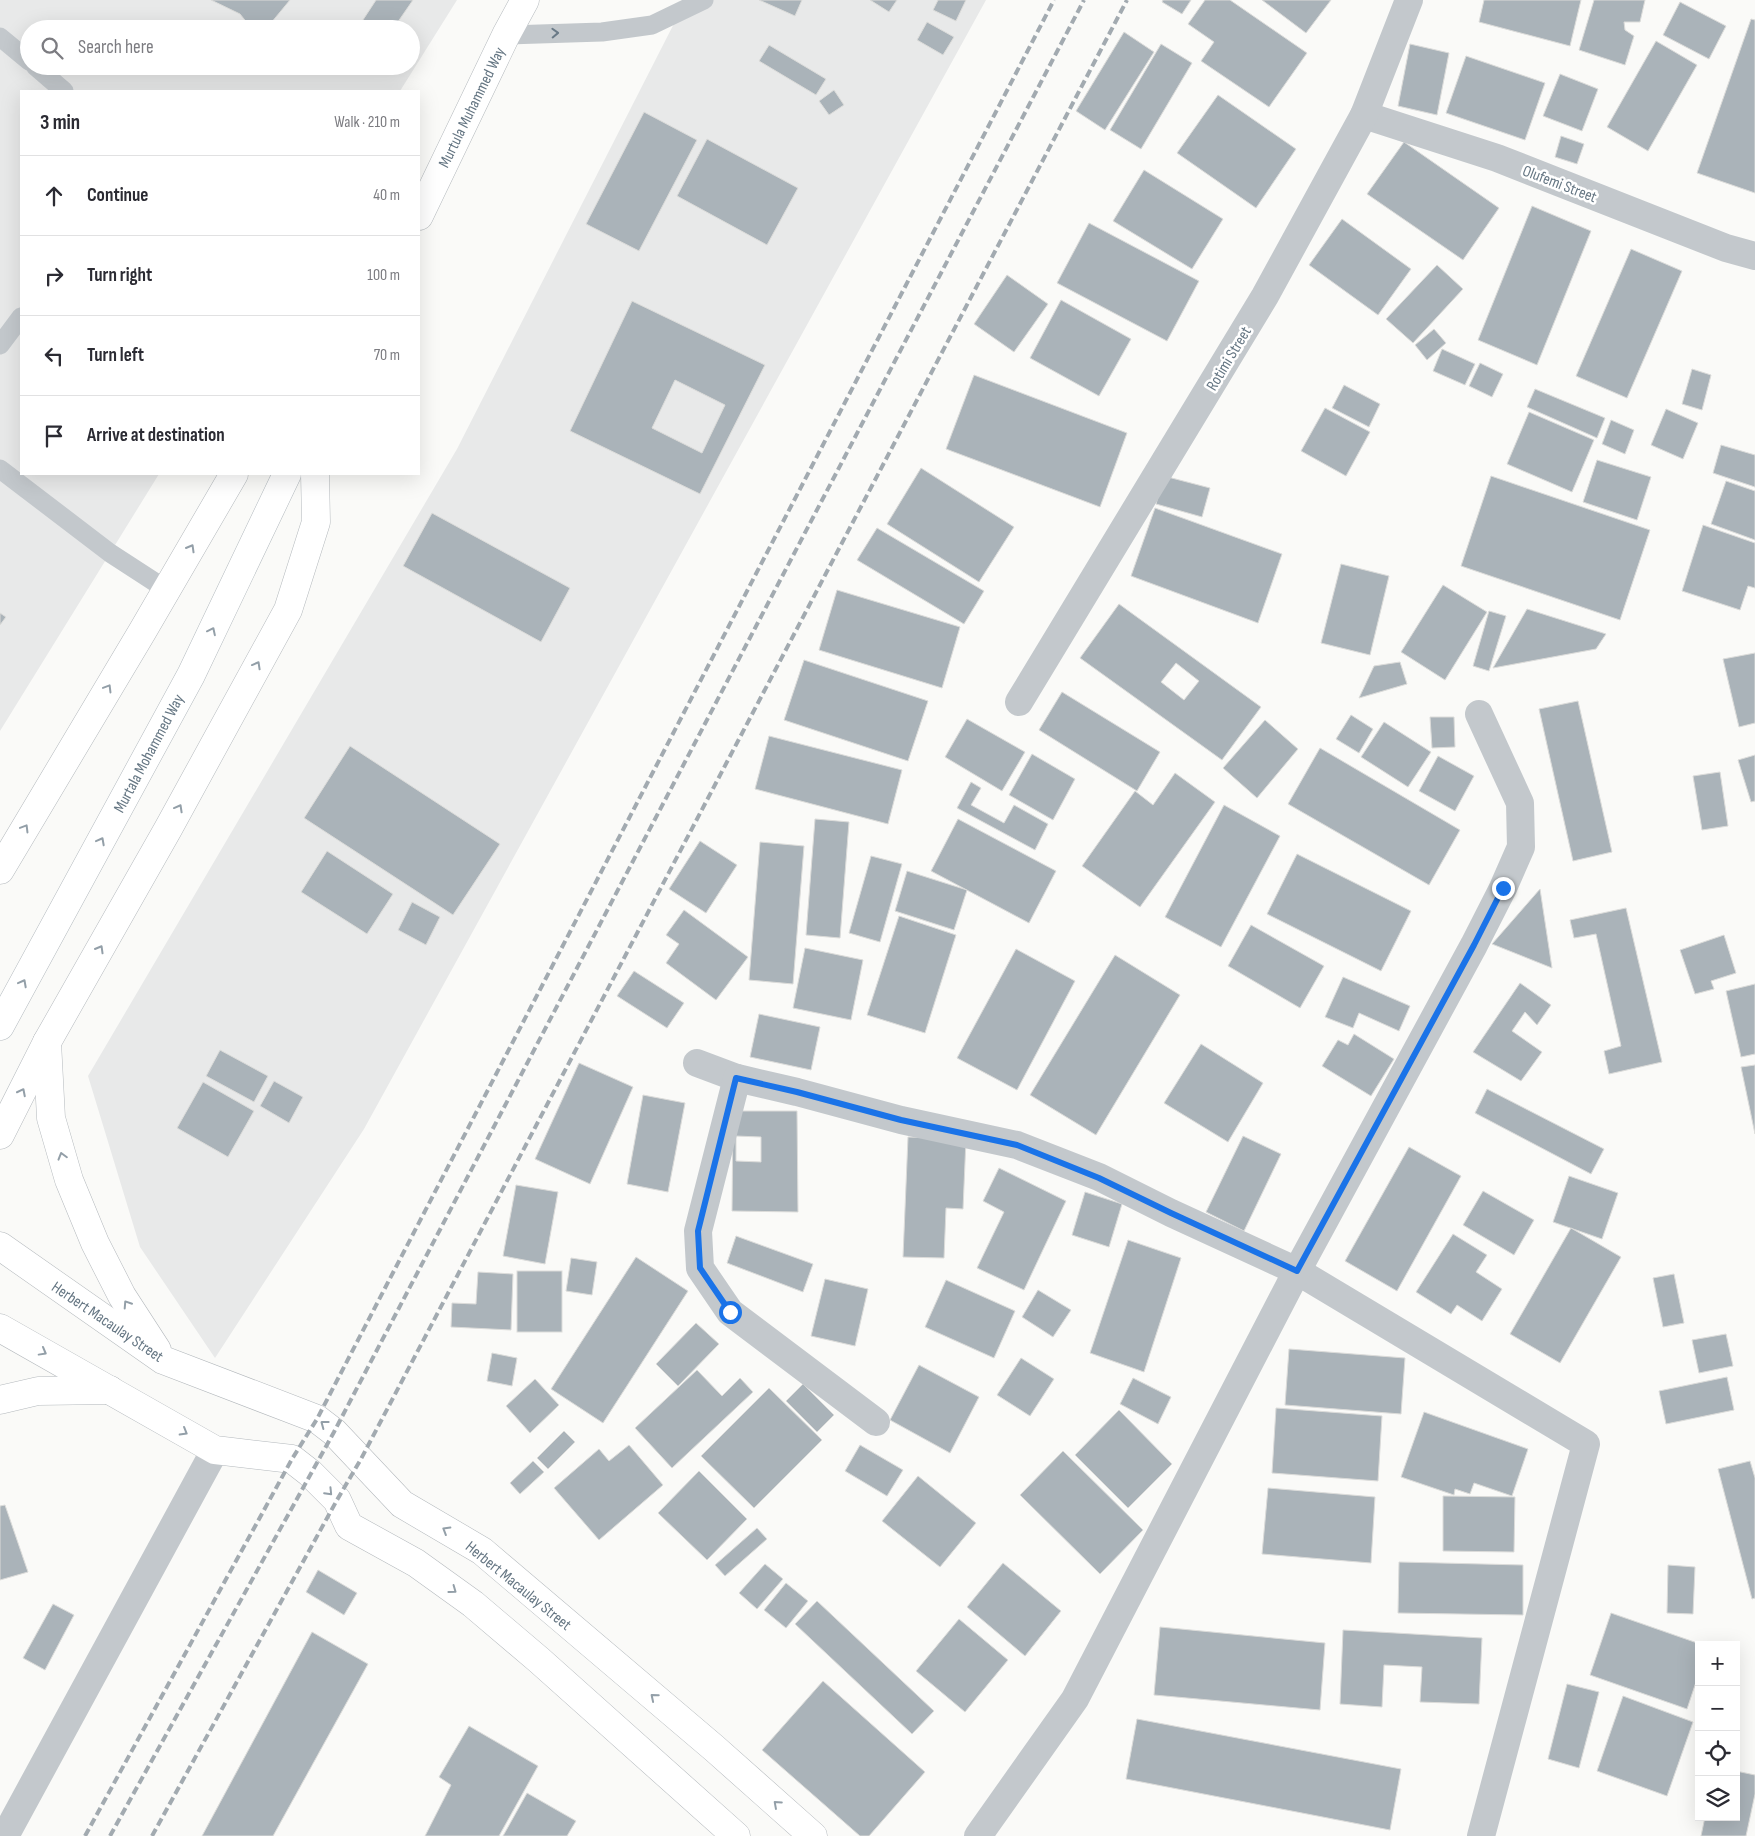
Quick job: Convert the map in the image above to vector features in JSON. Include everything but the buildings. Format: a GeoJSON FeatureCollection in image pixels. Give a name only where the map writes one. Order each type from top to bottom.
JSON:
{"type":"FeatureCollection","features":[{"type":"Feature","properties":{"kind":"main road","name":"Murtula Muhammed Way"},"geometry":{"type":"LineString","coordinates":[[420,214],[506,35],[525,0]]}},
{"type":"Feature","properties":{"kind":"main road"},"geometry":{"type":"LineString","coordinates":[[0,870],[233,475]]}},
{"type":"Feature","properties":{"kind":"main road","name":"Murtala Mohammed Way"},"geometry":{"type":"LineString","coordinates":[[0,1026],[191,675],[287,475]]}},
{"type":"Feature","properties":{"kind":"main road"},"geometry":{"type":"LineString","coordinates":[[0,1135],[47,1042],[288,610],[316,522],[315,475]]}},
{"type":"Feature","properties":{"kind":"main road"},"geometry":{"type":"LineString","coordinates":[[47,1042],[51,1118],[69,1180],[95,1243],[122,1296],[163,1360]]}},
{"type":"Feature","properties":{"kind":"main road","name":"Herbert Macaulay Street"},"geometry":{"type":"LineString","coordinates":[[0,1246],[163,1360],[317,1419],[334,1432],[402,1504],[482,1551],[699,1735],[813,1836]]}},
{"type":"Feature","properties":{"kind":"main road"},"geometry":{"type":"LineString","coordinates":[[0,1328],[215,1450],[292,1459],[310,1473],[337,1500],[349,1526],[416,1563],[473,1604],[546,1666],[736,1836]]}},
{"type":"Feature","properties":{"kind":"main road"},"geometry":{"type":"LineString","coordinates":[[0,1400],[38,1392],[111,1390]]}},
{"type":"Feature","properties":{"kind":"street","name":"Rotimi Street"},"geometry":{"type":"LineString","coordinates":[[1020,702],[1265,296],[1364,115],[1409,0]]}},
{"type":"Feature","properties":{"kind":"street","name":"Olufemi Street"},"geometry":{"type":"LineString","coordinates":[[1364,115],[1497,158],[1717,244],[1755,256]]}},
{"type":"Feature","properties":{"kind":"street"},"geometry":{"type":"LineString","coordinates":[[978,1836],[1074,1699],[1297,1271],[1474,945],[1521,847],[1520,803],[1479,714]]}},
{"type":"Feature","properties":{"kind":"street"},"geometry":{"type":"LineString","coordinates":[[697,1063],[736,1078],[901,1120],[1017,1145],[1099,1178],[1297,1271],[1586,1444],[1481,1836]]}},
{"type":"Feature","properties":{"kind":"street"},"geometry":{"type":"LineString","coordinates":[[736,1078],[698,1231],[700,1268],[730,1312],[876,1422]]}},
{"type":"Feature","properties":{"kind":"street"},"geometry":{"type":"LineString","coordinates":[[5,1836],[215,1450]]}},
{"type":"Feature","properties":{"kind":"lane"},"geometry":{"type":"LineString","coordinates":[[506,35],[602,32],[652,25],[704,0]]}},
{"type":"Feature","properties":{"kind":"lane"},"geometry":{"type":"LineString","coordinates":[[0,36],[20,53]]}},
{"type":"Feature","properties":{"kind":"lane"},"geometry":{"type":"LineString","coordinates":[[45,75],[63,90]]}},
{"type":"Feature","properties":{"kind":"lane"},"geometry":{"type":"LineString","coordinates":[[0,345],[20,318]]}},
{"type":"Feature","properties":{"kind":"lane"},"geometry":{"type":"LineString","coordinates":[[0,469],[110,553],[167,590]]}},
{"type":"Feature","properties":{"kind":"shaded area"},"geometry":{"type":"Polygon","coordinates":[[[0,0],[457,0],[420,59],[420,20],[20,20],[20,75],[410,75],[401,90],[20,90],[20,475],[158,475],[0,731],[0,0]]]}},
{"type":"Feature","properties":{"kind":"shaded area"},"geometry":{"type":"Polygon","coordinates":[[[686,0],[986,0],[364,1129],[215,1358],[140,1247],[88,1076],[457,449],[686,0]]]}},
{"type":"Feature","properties":{"kind":"railway"},"geometry":{"type":"LineString","coordinates":[[85,1836],[292,1459],[317,1419],[1054,0]]}},
{"type":"Feature","properties":{"kind":"railway"},"geometry":{"type":"LineString","coordinates":[[110,1836],[334,1432],[1084,0]]}},
{"type":"Feature","properties":{"kind":"railway"},"geometry":{"type":"LineString","coordinates":[[152,1836],[361,1459],[1127,0]]}},
{"type":"Feature","properties":{"kind":"route"},"geometry":{"type":"LineString","coordinates":[[730,1312],[700,1268],[698,1231],[736,1078],[901,1120],[1017,1145],[1099,1178],[1297,1271],[1503,888]]}}]}
